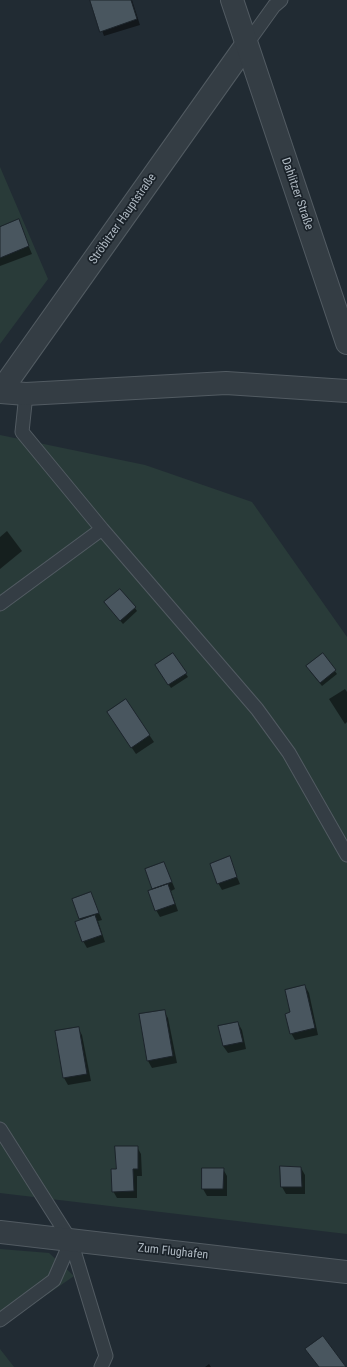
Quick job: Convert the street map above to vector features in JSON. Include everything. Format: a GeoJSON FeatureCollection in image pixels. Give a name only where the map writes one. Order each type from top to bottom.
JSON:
{"type":"FeatureCollection","features":[{"type":"Feature","properties":{"kind":"street","name":"Dahlitzer Straße"},"geometry":{"type":"LineString","coordinates":[[232,0],[347,343]]}},
{"type":"Feature","properties":{"kind":"street","name":"Ströbitzer Hauptstraße"},"geometry":{"type":"LineString","coordinates":[[246,45],[0,392],[26,394],[226,383],[347,391]]}},
{"type":"Feature","properties":{"kind":"street","name":"Zum Flughafen"},"geometry":{"type":"LineString","coordinates":[[0,1232],[347,1272]]}},
{"type":"Feature","properties":{"kind":"lane"},"geometry":{"type":"LineString","coordinates":[[246,45],[280,0]]}},
{"type":"Feature","properties":{"kind":"lane"},"geometry":{"type":"LineString","coordinates":[[26,394],[22,432],[102,529],[257,709],[289,754],[347,855]]}},
{"type":"Feature","properties":{"kind":"lane"},"geometry":{"type":"LineString","coordinates":[[0,604],[102,529]]}},
{"type":"Feature","properties":{"kind":"lane"},"geometry":{"type":"LineString","coordinates":[[0,1129],[71,1241],[106,1356],[101,1367]]}},
{"type":"Feature","properties":{"kind":"lane"},"geometry":{"type":"LineString","coordinates":[[0,1320],[54,1280],[71,1241]]}},
{"type":"Feature","properties":{"kind":"shaded area"},"geometry":{"type":"Polygon","coordinates":[[[0,167],[48,279],[0,344],[0,167]]]}},
{"type":"Feature","properties":{"kind":"shaded area"},"geometry":{"type":"Polygon","coordinates":[[[0,435],[145,465],[252,502],[347,637],[347,1234],[0,1193],[0,435]]]}},
{"type":"Feature","properties":{"kind":"shaded area"},"geometry":{"type":"Polygon","coordinates":[[[0,1249],[49,1253],[74,1276],[0,1327],[0,1249]]]}},
{"type":"Feature","properties":{"kind":"shaded area"},"geometry":{"type":"Polygon","coordinates":[[[0,1349],[14,1367],[0,1367],[0,1349]]]}},
{"type":"Feature","properties":{"kind":"building"},"geometry":{"type":"Polygon","coordinates":[[[90,0],[131,0],[137,19],[100,32],[90,0]]]}},
{"type":"Feature","properties":{"kind":"building"},"geometry":{"type":"Polygon","coordinates":[[[19,219],[29,246],[0,258],[0,227],[19,219]]]}},
{"type":"Feature","properties":{"kind":"building"},"geometry":{"type":"Polygon","coordinates":[[[120,589],[136,607],[120,621],[104,602],[120,589]]]}},
{"type":"Feature","properties":{"kind":"building"},"geometry":{"type":"Polygon","coordinates":[[[173,653],[187,673],[168,685],[155,665],[173,653]]]}},
{"type":"Feature","properties":{"kind":"building"},"geometry":{"type":"Polygon","coordinates":[[[323,653],[336,670],[320,683],[306,666],[323,653]]]}},
{"type":"Feature","properties":{"kind":"building"},"geometry":{"type":"Polygon","coordinates":[[[126,699],[150,735],[131,748],[107,712],[126,699]]]}},
{"type":"Feature","properties":{"kind":"building"},"geometry":{"type":"Polygon","coordinates":[[[230,856],[237,877],[217,884],[210,864],[230,856]]]}},
{"type":"Feature","properties":{"kind":"building"},"geometry":{"type":"Polygon","coordinates":[[[164,862],[172,882],[152,889],[145,869],[164,862]]]}},
{"type":"Feature","properties":{"kind":"building"},"geometry":{"type":"Polygon","coordinates":[[[168,884],[175,904],[155,911],[148,891],[168,884]]]}},
{"type":"Feature","properties":{"kind":"building"},"geometry":{"type":"Polygon","coordinates":[[[91,892],[99,913],[79,919],[72,899],[91,892]]]}},
{"type":"Feature","properties":{"kind":"building"},"geometry":{"type":"Polygon","coordinates":[[[95,915],[102,935],[82,942],[75,922],[95,915]]]}},
{"type":"Feature","properties":{"kind":"building"},"geometry":{"type":"Polygon","coordinates":[[[305,985],[315,1028],[290,1034],[285,1014],[290,1012],[285,990],[305,985]]]}},
{"type":"Feature","properties":{"kind":"building"},"geometry":{"type":"Polygon","coordinates":[[[165,1010],[173,1056],[147,1061],[139,1014],[165,1010]]]}},
{"type":"Feature","properties":{"kind":"building"},"geometry":{"type":"Polygon","coordinates":[[[238,1022],[243,1042],[223,1046],[218,1026],[238,1022]]]}},
{"type":"Feature","properties":{"kind":"building"},"geometry":{"type":"Polygon","coordinates":[[[79,1027],[87,1074],[63,1078],[55,1031],[79,1027]]]}},
{"type":"Feature","properties":{"kind":"building"},"geometry":{"type":"Polygon","coordinates":[[[115,1146],[138,1146],[138,1169],[133,1169],[134,1191],[112,1192],[111,1169],[116,1169],[115,1146]]]}},
{"type":"Feature","properties":{"kind":"building"},"geometry":{"type":"Polygon","coordinates":[[[280,1166],[301,1167],[302,1187],[281,1187],[280,1166]]]}},
{"type":"Feature","properties":{"kind":"building"},"geometry":{"type":"Polygon","coordinates":[[[202,1168],[224,1168],[223,1189],[202,1189],[202,1168]]]}},
{"type":"Feature","properties":{"kind":"building"},"geometry":{"type":"Polygon","coordinates":[[[323,1336],[346,1367],[319,1367],[305,1349],[323,1336]]]}}]}
